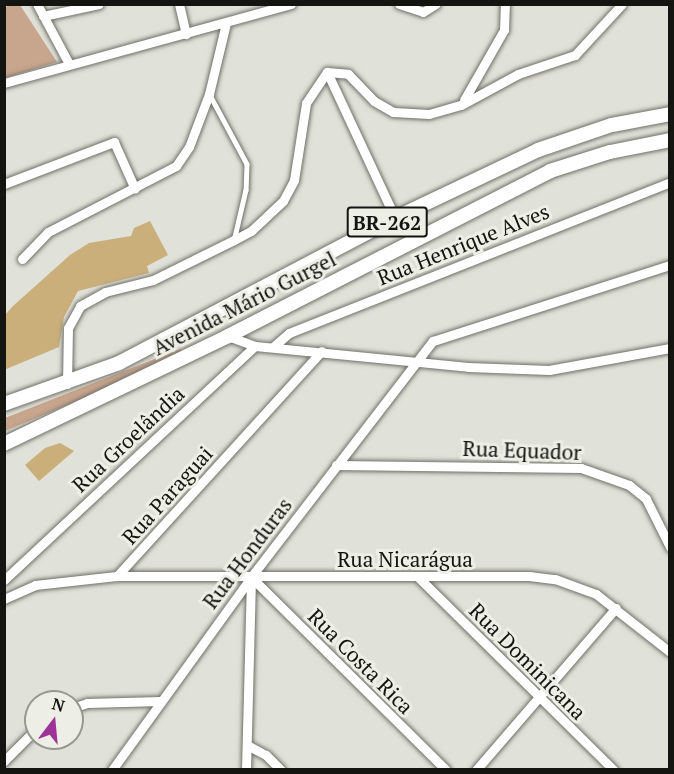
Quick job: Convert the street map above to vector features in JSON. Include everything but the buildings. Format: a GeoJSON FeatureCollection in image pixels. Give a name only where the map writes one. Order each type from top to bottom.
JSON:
{"type":"FeatureCollection","features":[{"type":"Feature","properties":{"kind":"main road","name":"Avenida Mário Gurgel"},"geometry":{"type":"LineString","coordinates":[[4,404],[67,384],[140,352],[395,218],[538,150],[612,125],[669,114]]}},
{"type":"Feature","properties":{"kind":"main road","name":"Avenida Mário Gurgel"},"geometry":{"type":"LineString","coordinates":[[4,444],[228,336],[550,171],[609,152],[669,140]]}},
{"type":"Feature","properties":{"kind":"street"},"geometry":{"type":"LineString","coordinates":[[37,4],[69,64]]}},
{"type":"Feature","properties":{"kind":"street"},"geometry":{"type":"LineString","coordinates":[[44,16],[99,4]]}},
{"type":"Feature","properties":{"kind":"street"},"geometry":{"type":"LineString","coordinates":[[179,4],[186,34]]}},
{"type":"Feature","properties":{"kind":"street"},"geometry":{"type":"LineString","coordinates":[[4,83],[291,4]]}},
{"type":"Feature","properties":{"kind":"street"},"geometry":{"type":"LineString","coordinates":[[399,4],[423,12],[436,4]]}},
{"type":"Feature","properties":{"kind":"street"},"geometry":{"type":"LineString","coordinates":[[461,105],[500,38],[506,21],[505,4]]}},
{"type":"Feature","properties":{"kind":"street"},"geometry":{"type":"LineString","coordinates":[[327,72],[348,74],[374,102],[393,112],[429,114],[461,105],[507,78],[575,55],[622,4]]}},
{"type":"Feature","properties":{"kind":"street"},"geometry":{"type":"LineString","coordinates":[[21,259],[48,232],[167,174],[183,158],[209,94],[226,23]]}},
{"type":"Feature","properties":{"kind":"street"},"geometry":{"type":"LineString","coordinates":[[327,72],[395,218]]}},
{"type":"Feature","properties":{"kind":"street"},"geometry":{"type":"LineString","coordinates":[[67,384],[68,327],[80,306],[105,292],[153,280],[234,240],[264,220],[291,190],[306,103],[327,72]]}},
{"type":"Feature","properties":{"kind":"street"},"geometry":{"type":"LineString","coordinates":[[4,184],[114,142],[135,189]]}},
{"type":"Feature","properties":{"kind":"street","name":"Rua Henrique Alves"},"geometry":{"type":"LineString","coordinates":[[273,347],[289,333],[669,182]]}},
{"type":"Feature","properties":{"kind":"street","name":"Rua Honduras"},"geometry":{"type":"LineString","coordinates":[[112,770],[251,577],[434,341],[669,265]]}},
{"type":"Feature","properties":{"kind":"street"},"geometry":{"type":"LineString","coordinates":[[228,336],[255,346],[416,362],[549,370],[669,348]]}},
{"type":"Feature","properties":{"kind":"street","name":"Rua Groelândia"},"geometry":{"type":"LineString","coordinates":[[4,580],[255,346]]}},
{"type":"Feature","properties":{"kind":"street","name":"Rua Paraguai"},"geometry":{"type":"LineString","coordinates":[[117,576],[322,351]]}},
{"type":"Feature","properties":{"kind":"street","name":"Rua Equador"},"geometry":{"type":"LineString","coordinates":[[336,465],[589,470],[629,485],[645,499],[669,545]]}},
{"type":"Feature","properties":{"kind":"street"},"geometry":{"type":"LineString","coordinates":[[4,599],[35,585],[117,576]]}},
{"type":"Feature","properties":{"kind":"street","name":"Rua Nicarágua"},"geometry":{"type":"LineString","coordinates":[[117,576],[555,579],[596,594],[669,652]]}},
{"type":"Feature","properties":{"kind":"street"},"geometry":{"type":"LineString","coordinates":[[246,770],[251,577]]}},
{"type":"Feature","properties":{"kind":"street","name":"Rua Costa Rica"},"geometry":{"type":"LineString","coordinates":[[251,577],[446,770]]}},
{"type":"Feature","properties":{"kind":"street","name":"Rua Dominicana"},"geometry":{"type":"LineString","coordinates":[[418,577],[614,770]]}},
{"type":"Feature","properties":{"kind":"street"},"geometry":{"type":"LineString","coordinates":[[476,770],[541,698],[616,608]]}},
{"type":"Feature","properties":{"kind":"street"},"geometry":{"type":"LineString","coordinates":[[84,705],[161,701]]}},
{"type":"Feature","properties":{"kind":"street"},"geometry":{"type":"LineString","coordinates":[[4,761],[24,741]]}},
{"type":"Feature","properties":{"kind":"street"},"geometry":{"type":"LineString","coordinates":[[247,745],[266,755],[281,770]]}},
{"type":"Feature","properties":{"kind":"lane"},"geometry":{"type":"LineString","coordinates":[[209,94],[247,164],[246,190],[234,240]]}},
{"type":"Feature","properties":{"kind":"shaded area"},"geometry":{"type":"Polygon","coordinates":[[[9,5],[20,5],[57,62],[5,78],[5,8],[9,5]]]}},
{"type":"Feature","properties":{"kind":"shaded area"},"geometry":{"type":"Polygon","coordinates":[[[180,349],[184,356],[5,431],[5,418],[180,349]]]}}]}
